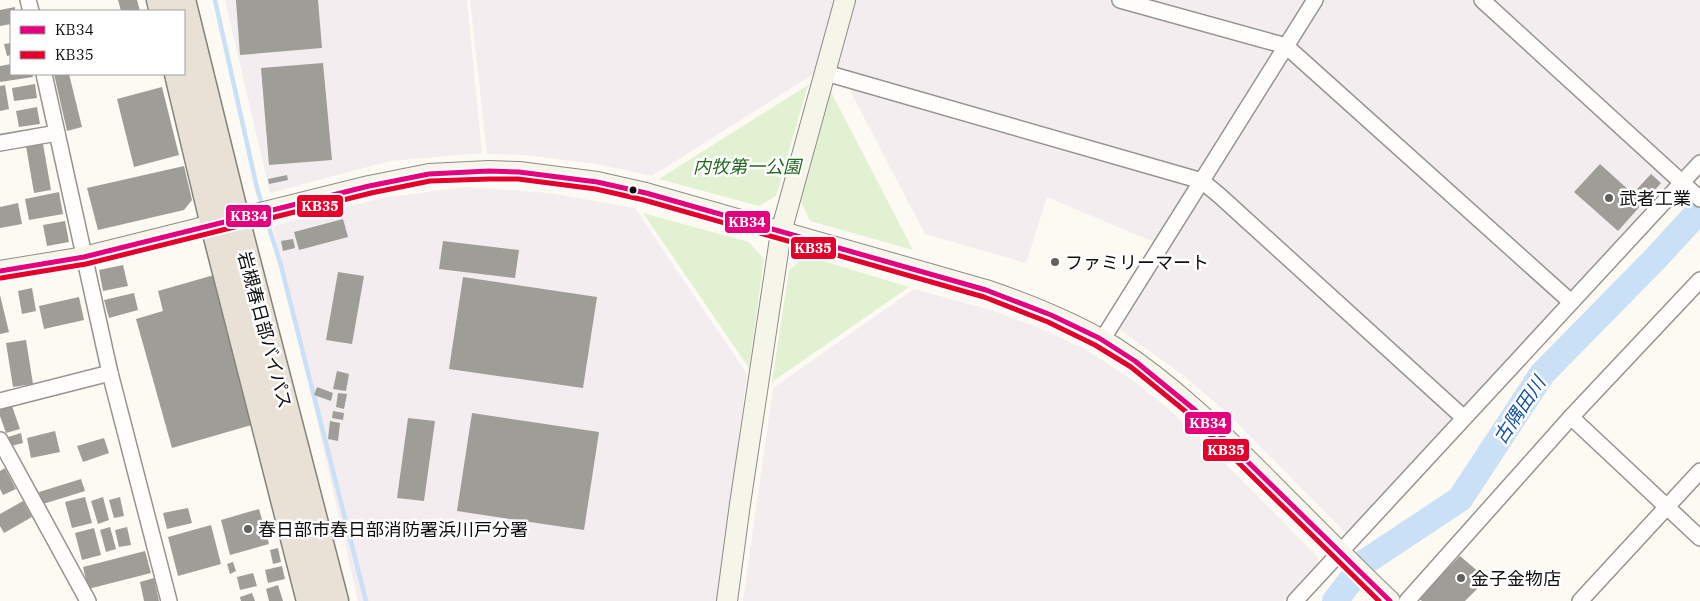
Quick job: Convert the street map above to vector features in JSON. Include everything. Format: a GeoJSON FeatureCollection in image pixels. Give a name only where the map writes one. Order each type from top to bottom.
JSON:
{"type":"FeatureCollection","features":[{"type":"Feature","properties":{"kind":"highway","name":"岩槻春日部バイパス"},"geometry":{"type":"LineString","coordinates":[[185,15],[225,222],[310,601]]}},
{"type":"Feature","properties":{"kind":"highway","name":"岩槻春日部バイパス"},"geometry":{"type":"LineString","coordinates":[[178,75],[225,222],[335,601]]}},
{"type":"Feature","properties":{"kind":"street"},"geometry":{"type":"LineString","coordinates":[[727,601],[782,232],[845,0]]}},
{"type":"Feature","properties":{"kind":"street"},"geometry":{"type":"LineString","coordinates":[[1120,0],[1286,46],[1572,302]]}},
{"type":"Feature","properties":{"kind":"street"},"geometry":{"type":"LineString","coordinates":[[1102,340],[1315,0]]}},
{"type":"Feature","properties":{"kind":"street"},"geometry":{"type":"LineString","coordinates":[[1482,0],[1697,197]]}},
{"type":"Feature","properties":{"kind":"street"},"geometry":{"type":"LineString","coordinates":[[826,72],[1202,181],[1464,418]]}},
{"type":"Feature","properties":{"kind":"street"},"geometry":{"type":"LineString","coordinates":[[44,75],[110,373],[169,601]]}},
{"type":"Feature","properties":{"kind":"street"},"geometry":{"type":"LineString","coordinates":[[0,143],[57,133]]}},
{"type":"Feature","properties":{"kind":"street"},"geometry":{"type":"LineString","coordinates":[[1295,601],[1344,557],[1464,418],[1700,163]]}},
{"type":"Feature","properties":{"kind":"street"},"geometry":{"type":"LineString","coordinates":[[0,271],[84,257],[429,174],[489,171],[552,175],[597,182],[646,194],[986,290],[1029,304],[1067,321],[1102,340],[1157,378],[1199,412],[1390,601]]}},
{"type":"Feature","properties":{"kind":"street"},"geometry":{"type":"LineString","coordinates":[[1407,601],[1571,417],[1700,280]]}},
{"type":"Feature","properties":{"kind":"street"},"geometry":{"type":"LineString","coordinates":[[0,401],[110,373]]}},
{"type":"Feature","properties":{"kind":"street"},"geometry":{"type":"LineString","coordinates":[[1571,417],[1700,538]]}},
{"type":"Feature","properties":{"kind":"street"},"geometry":{"type":"LineString","coordinates":[[0,440],[88,601]]}},
{"type":"Feature","properties":{"kind":"street"},"geometry":{"type":"LineString","coordinates":[[1580,601],[1700,471]]}},
{"type":"Feature","properties":{"kind":"shaded area"},"geometry":{"type":"Polygon","coordinates":[[[225,0],[467,0],[482,153],[390,161],[270,193],[225,0]]]}},
{"type":"Feature","properties":{"kind":"shaded area"},"geometry":{"type":"Polygon","coordinates":[[[470,0],[841,0],[823,68],[652,176],[596,164],[525,155],[487,154],[470,0]]]}},
{"type":"Feature","properties":{"kind":"shaded area"},"geometry":{"type":"Polygon","coordinates":[[[848,0],[1700,0],[1700,154],[1347,534],[1225,411],[1184,376],[1119,329],[1168,248],[1047,197],[1026,263],[925,234],[832,56],[848,0]]]}},
{"type":"Feature","properties":{"kind":"shaded area"},"geometry":{"type":"Polygon","coordinates":[[[464,187],[549,193],[635,208],[747,374],[717,601],[358,601],[273,226],[383,198],[464,187]]]}},
{"type":"Feature","properties":{"kind":"shaded area"},"geometry":{"type":"Polygon","coordinates":[[[914,289],[991,310],[1042,329],[1085,349],[1131,379],[1169,409],[1199,437],[1318,557],[1318,564],[1283,601],[743,601],[773,388],[914,289]]]}},
{"type":"Feature","properties":{"kind":"green space","name":"内牧第一公園"},"geometry":{"type":"Polygon","coordinates":[[[808,85],[776,196],[759,206],[659,179],[808,85]]]}},
{"type":"Feature","properties":{"kind":"green space"},"geometry":{"type":"Polygon","coordinates":[[[831,92],[913,250],[810,221],[801,202],[831,92]]]}},
{"type":"Feature","properties":{"kind":"green space"},"geometry":{"type":"Polygon","coordinates":[[[643,213],[749,242],[764,259],[749,368],[643,213]]]}},
{"type":"Feature","properties":{"kind":"green space"},"geometry":{"type":"Polygon","coordinates":[[[807,256],[909,287],[772,382],[789,270],[807,256]]]}},
{"type":"Feature","properties":{"kind":"building"},"geometry":{"type":"Polygon","coordinates":[[[118,0],[137,0],[140,10],[121,10],[118,0]]]}},
{"type":"Feature","properties":{"kind":"building"},"geometry":{"type":"Polygon","coordinates":[[[236,0],[318,0],[322,48],[240,55],[236,0]]]}},
{"type":"Feature","properties":{"kind":"building"},"geometry":{"type":"Polygon","coordinates":[[[15,7],[15,10],[10,10],[10,24],[0,26],[0,10],[15,7]]]}},
{"type":"Feature","properties":{"kind":"building"},"geometry":{"type":"Polygon","coordinates":[[[10,43],[10,55],[7,56],[4,44],[10,43]]]}},
{"type":"Feature","properties":{"kind":"building"},"geometry":{"type":"Polygon","coordinates":[[[323,63],[332,160],[269,165],[261,68],[323,63]]]}},
{"type":"Feature","properties":{"kind":"building"},"geometry":{"type":"Polygon","coordinates":[[[10,64],[10,75],[32,75],[33,77],[0,82],[0,66],[10,64]]]}},
{"type":"Feature","properties":{"kind":"building"},"geometry":{"type":"Polygon","coordinates":[[[54,75],[69,75],[82,127],[67,131],[54,75]]]}},
{"type":"Feature","properties":{"kind":"building"},"geometry":{"type":"Polygon","coordinates":[[[35,84],[37,98],[14,101],[12,88],[35,84]]]}},
{"type":"Feature","properties":{"kind":"building"},"geometry":{"type":"Polygon","coordinates":[[[5,85],[9,109],[0,111],[0,86],[5,85]]]}},
{"type":"Feature","properties":{"kind":"building"},"geometry":{"type":"Polygon","coordinates":[[[162,87],[179,155],[134,167],[117,99],[162,87]]]}},
{"type":"Feature","properties":{"kind":"building"},"geometry":{"type":"Polygon","coordinates":[[[37,107],[40,124],[19,127],[16,111],[37,107]]]}},
{"type":"Feature","properties":{"kind":"building"},"geometry":{"type":"Polygon","coordinates":[[[43,144],[51,190],[34,193],[26,146],[43,144]]]}},
{"type":"Feature","properties":{"kind":"building","name":"武者工業"},"geometry":{"type":"Polygon","coordinates":[[[1600,164],[1643,203],[1618,231],[1574,192],[1600,164]]]}},
{"type":"Feature","properties":{"kind":"building"},"geometry":{"type":"Polygon","coordinates":[[[184,166],[192,200],[184,210],[98,230],[87,188],[184,166]]]}},
{"type":"Feature","properties":{"kind":"building"},"geometry":{"type":"Polygon","coordinates":[[[1651,174],[1661,183],[1647,199],[1637,189],[1651,174]]]}},
{"type":"Feature","properties":{"kind":"building"},"geometry":{"type":"Polygon","coordinates":[[[287,175],[288,180],[269,184],[268,179],[287,175]]]}},
{"type":"Feature","properties":{"kind":"building"},"geometry":{"type":"Polygon","coordinates":[[[59,192],[63,214],[29,220],[25,199],[59,192]]]}},
{"type":"Feature","properties":{"kind":"building"},"geometry":{"type":"Polygon","coordinates":[[[18,203],[22,224],[0,228],[0,207],[18,203]]]}},
{"type":"Feature","properties":{"kind":"building"},"geometry":{"type":"Polygon","coordinates":[[[343,219],[348,237],[299,250],[294,232],[343,219]]]}},
{"type":"Feature","properties":{"kind":"building"},"geometry":{"type":"Polygon","coordinates":[[[65,221],[69,242],[47,246],[43,225],[65,221]]]}},
{"type":"Feature","properties":{"kind":"building"},"geometry":{"type":"Polygon","coordinates":[[[293,239],[295,248],[283,251],[281,241],[293,239]]]}},
{"type":"Feature","properties":{"kind":"building"},"geometry":{"type":"Polygon","coordinates":[[[443,241],[519,250],[515,278],[439,269],[443,241]]]}},
{"type":"Feature","properties":{"kind":"building"},"geometry":{"type":"Polygon","coordinates":[[[123,265],[128,286],[103,291],[99,270],[123,265]]]}},
{"type":"Feature","properties":{"kind":"building"},"geometry":{"type":"Polygon","coordinates":[[[338,272],[364,276],[352,344],[326,340],[338,272]]]}},
{"type":"Feature","properties":{"kind":"building"},"geometry":{"type":"Polygon","coordinates":[[[214,275],[255,424],[172,448],[136,319],[163,311],[158,291],[214,275]]]}},
{"type":"Feature","properties":{"kind":"building"},"geometry":{"type":"Polygon","coordinates":[[[463,277],[597,297],[583,388],[449,369],[463,277]]]}},
{"type":"Feature","properties":{"kind":"building"},"geometry":{"type":"Polygon","coordinates":[[[32,288],[36,311],[22,314],[18,291],[32,288]]]}},
{"type":"Feature","properties":{"kind":"building"},"geometry":{"type":"Polygon","coordinates":[[[134,293],[138,310],[109,318],[104,300],[134,293]]]}},
{"type":"Feature","properties":{"kind":"building"},"geometry":{"type":"Polygon","coordinates":[[[0,295],[9,332],[0,334],[0,295]]]}},
{"type":"Feature","properties":{"kind":"building"},"geometry":{"type":"Polygon","coordinates":[[[79,297],[84,320],[44,329],[39,306],[79,297]]]}},
{"type":"Feature","properties":{"kind":"building"},"geometry":{"type":"Polygon","coordinates":[[[26,340],[33,384],[13,387],[6,343],[26,340]]]}},
{"type":"Feature","properties":{"kind":"building"},"geometry":{"type":"Polygon","coordinates":[[[337,371],[349,374],[346,391],[333,389],[337,371]]]}},
{"type":"Feature","properties":{"kind":"building"},"geometry":{"type":"Polygon","coordinates":[[[317,387],[333,393],[331,401],[314,395],[317,387]]]}},
{"type":"Feature","properties":{"kind":"building"},"geometry":{"type":"Polygon","coordinates":[[[338,393],[347,394],[344,409],[336,407],[338,393]]]}},
{"type":"Feature","properties":{"kind":"building"},"geometry":{"type":"Polygon","coordinates":[[[12,406],[20,429],[6,433],[0,416],[0,410],[12,406]]]}},
{"type":"Feature","properties":{"kind":"building"},"geometry":{"type":"Polygon","coordinates":[[[333,411],[344,413],[343,420],[332,418],[333,411]]]}},
{"type":"Feature","properties":{"kind":"building"},"geometry":{"type":"Polygon","coordinates":[[[472,413],[599,432],[584,530],[457,511],[472,413]]]}},
{"type":"Feature","properties":{"kind":"building"},"geometry":{"type":"Polygon","coordinates":[[[408,418],[435,421],[424,501],[397,498],[408,418]]]}},
{"type":"Feature","properties":{"kind":"building"},"geometry":{"type":"Polygon","coordinates":[[[330,421],[340,423],[338,441],[328,439],[330,421]]]}},
{"type":"Feature","properties":{"kind":"building"},"geometry":{"type":"Polygon","coordinates":[[[55,431],[60,452],[31,458],[27,438],[55,431]]]}},
{"type":"Feature","properties":{"kind":"building"},"geometry":{"type":"Polygon","coordinates":[[[21,433],[23,443],[11,446],[8,437],[21,433]]]}},
{"type":"Feature","properties":{"kind":"building"},"geometry":{"type":"Polygon","coordinates":[[[104,438],[109,453],[83,462],[77,446],[104,438]]]}},
{"type":"Feature","properties":{"kind":"building"},"geometry":{"type":"Polygon","coordinates":[[[5,468],[16,489],[3,495],[0,489],[0,471],[5,468]]]}},
{"type":"Feature","properties":{"kind":"building"},"geometry":{"type":"Polygon","coordinates":[[[81,479],[85,491],[43,504],[39,492],[81,479]]]}},
{"type":"Feature","properties":{"kind":"building"},"geometry":{"type":"Polygon","coordinates":[[[85,497],[92,523],[72,528],[65,502],[85,497]]]}},
{"type":"Feature","properties":{"kind":"building"},"geometry":{"type":"Polygon","coordinates":[[[103,497],[109,520],[98,524],[91,501],[103,497]]]}},
{"type":"Feature","properties":{"kind":"building"},"geometry":{"type":"Polygon","coordinates":[[[120,497],[124,516],[114,518],[109,500],[120,497]]]}},
{"type":"Feature","properties":{"kind":"building"},"geometry":{"type":"Polygon","coordinates":[[[23,501],[32,517],[4,533],[0,526],[0,514],[23,501]]]}},
{"type":"Feature","properties":{"kind":"building"},"geometry":{"type":"Polygon","coordinates":[[[188,508],[192,523],[167,529],[163,513],[188,508]]]}},
{"type":"Feature","properties":{"kind":"building"},"geometry":{"type":"Polygon","coordinates":[[[259,509],[269,544],[230,555],[221,520],[259,509]]]}},
{"type":"Feature","properties":{"kind":"building"},"geometry":{"type":"Polygon","coordinates":[[[211,525],[221,564],[178,576],[168,537],[211,525]]]}},
{"type":"Feature","properties":{"kind":"building"},"geometry":{"type":"Polygon","coordinates":[[[110,527],[116,549],[106,552],[100,530],[110,527]]]}},
{"type":"Feature","properties":{"kind":"building"},"geometry":{"type":"Polygon","coordinates":[[[127,527],[131,545],[119,547],[115,530],[127,527]]]}},
{"type":"Feature","properties":{"kind":"building"},"geometry":{"type":"Polygon","coordinates":[[[94,528],[101,555],[82,560],[75,533],[94,528]]]}},
{"type":"Feature","properties":{"kind":"building"},"geometry":{"type":"Polygon","coordinates":[[[278,548],[281,562],[273,564],[270,550],[278,548]]]}},
{"type":"Feature","properties":{"kind":"building"},"geometry":{"type":"Polygon","coordinates":[[[145,551],[151,573],[88,589],[83,567],[145,551]]]}},
{"type":"Feature","properties":{"kind":"building","name":"金子金物店"},"geometry":{"type":"Polygon","coordinates":[[[1460,556],[1487,579],[1465,601],[1422,601],[1418,598],[1460,556]]]}},
{"type":"Feature","properties":{"kind":"building"},"geometry":{"type":"Polygon","coordinates":[[[233,562],[236,571],[230,574],[227,564],[233,562]]]}},
{"type":"Feature","properties":{"kind":"building"},"geometry":{"type":"Polygon","coordinates":[[[282,566],[285,579],[268,583],[265,570],[282,566]]]}},
{"type":"Feature","properties":{"kind":"building"},"geometry":{"type":"Polygon","coordinates":[[[253,573],[257,586],[240,590],[237,577],[253,573]]]}},
{"type":"Feature","properties":{"kind":"building"},"geometry":{"type":"Polygon","coordinates":[[[154,578],[159,601],[144,601],[140,582],[154,578]]]}},
{"type":"Feature","properties":{"kind":"building"},"geometry":{"type":"Polygon","coordinates":[[[278,585],[283,601],[269,601],[266,589],[278,585]]]}},
{"type":"Feature","properties":{"kind":"building"},"geometry":{"type":"Polygon","coordinates":[[[252,593],[255,601],[241,601],[240,597],[252,593]]]}},
{"type":"Feature","properties":{"kind":"waterway"},"geometry":{"type":"LineString","coordinates":[[215,0],[263,208]]}},
{"type":"Feature","properties":{"kind":"waterway","name":"古隅田川"},"geometry":{"type":"LineString","coordinates":[[1335,601],[1365,562],[1460,499],[1542,374],[1655,259],[1700,210]]}},
{"type":"Feature","properties":{"kind":"waterway"},"geometry":{"type":"LineString","coordinates":[[266,218],[280,262],[366,601]]}},
{"type":"Feature","properties":{"kind":"transit line","name":"KB34"},"geometry":{"type":"LineString","coordinates":[[0,271],[84,257],[369,186],[429,174],[489,171],[519,172],[597,182],[646,193],[986,290],[1051,315],[1099,338],[1135,361],[1195,410],[1390,601]]}},
{"type":"Feature","properties":{"kind":"transit line","name":"KB35"},"geometry":{"type":"LineString","coordinates":[[1,278],[86,264],[371,193],[430,181],[518,179],[596,189],[644,200],[984,297],[1048,322],[1095,345],[1131,367],[1190,415],[1379,601]]}},
{"type":"Feature","properties":{"kind":"place","name":"武者工業"},"geometry":{"type":"Point","coordinates":[1609,198]}},
{"type":"Feature","properties":{"kind":"place","name":"ファミリーマート"},"geometry":{"type":"Point","coordinates":[1055,262]}},
{"type":"Feature","properties":{"kind":"place","name":"春日部市春日部消防署浜川戸分署"},"geometry":{"type":"Point","coordinates":[248,529]}},
{"type":"Feature","properties":{"kind":"place","name":"金子金物店"},"geometry":{"type":"Point","coordinates":[1461,578]}}]}
